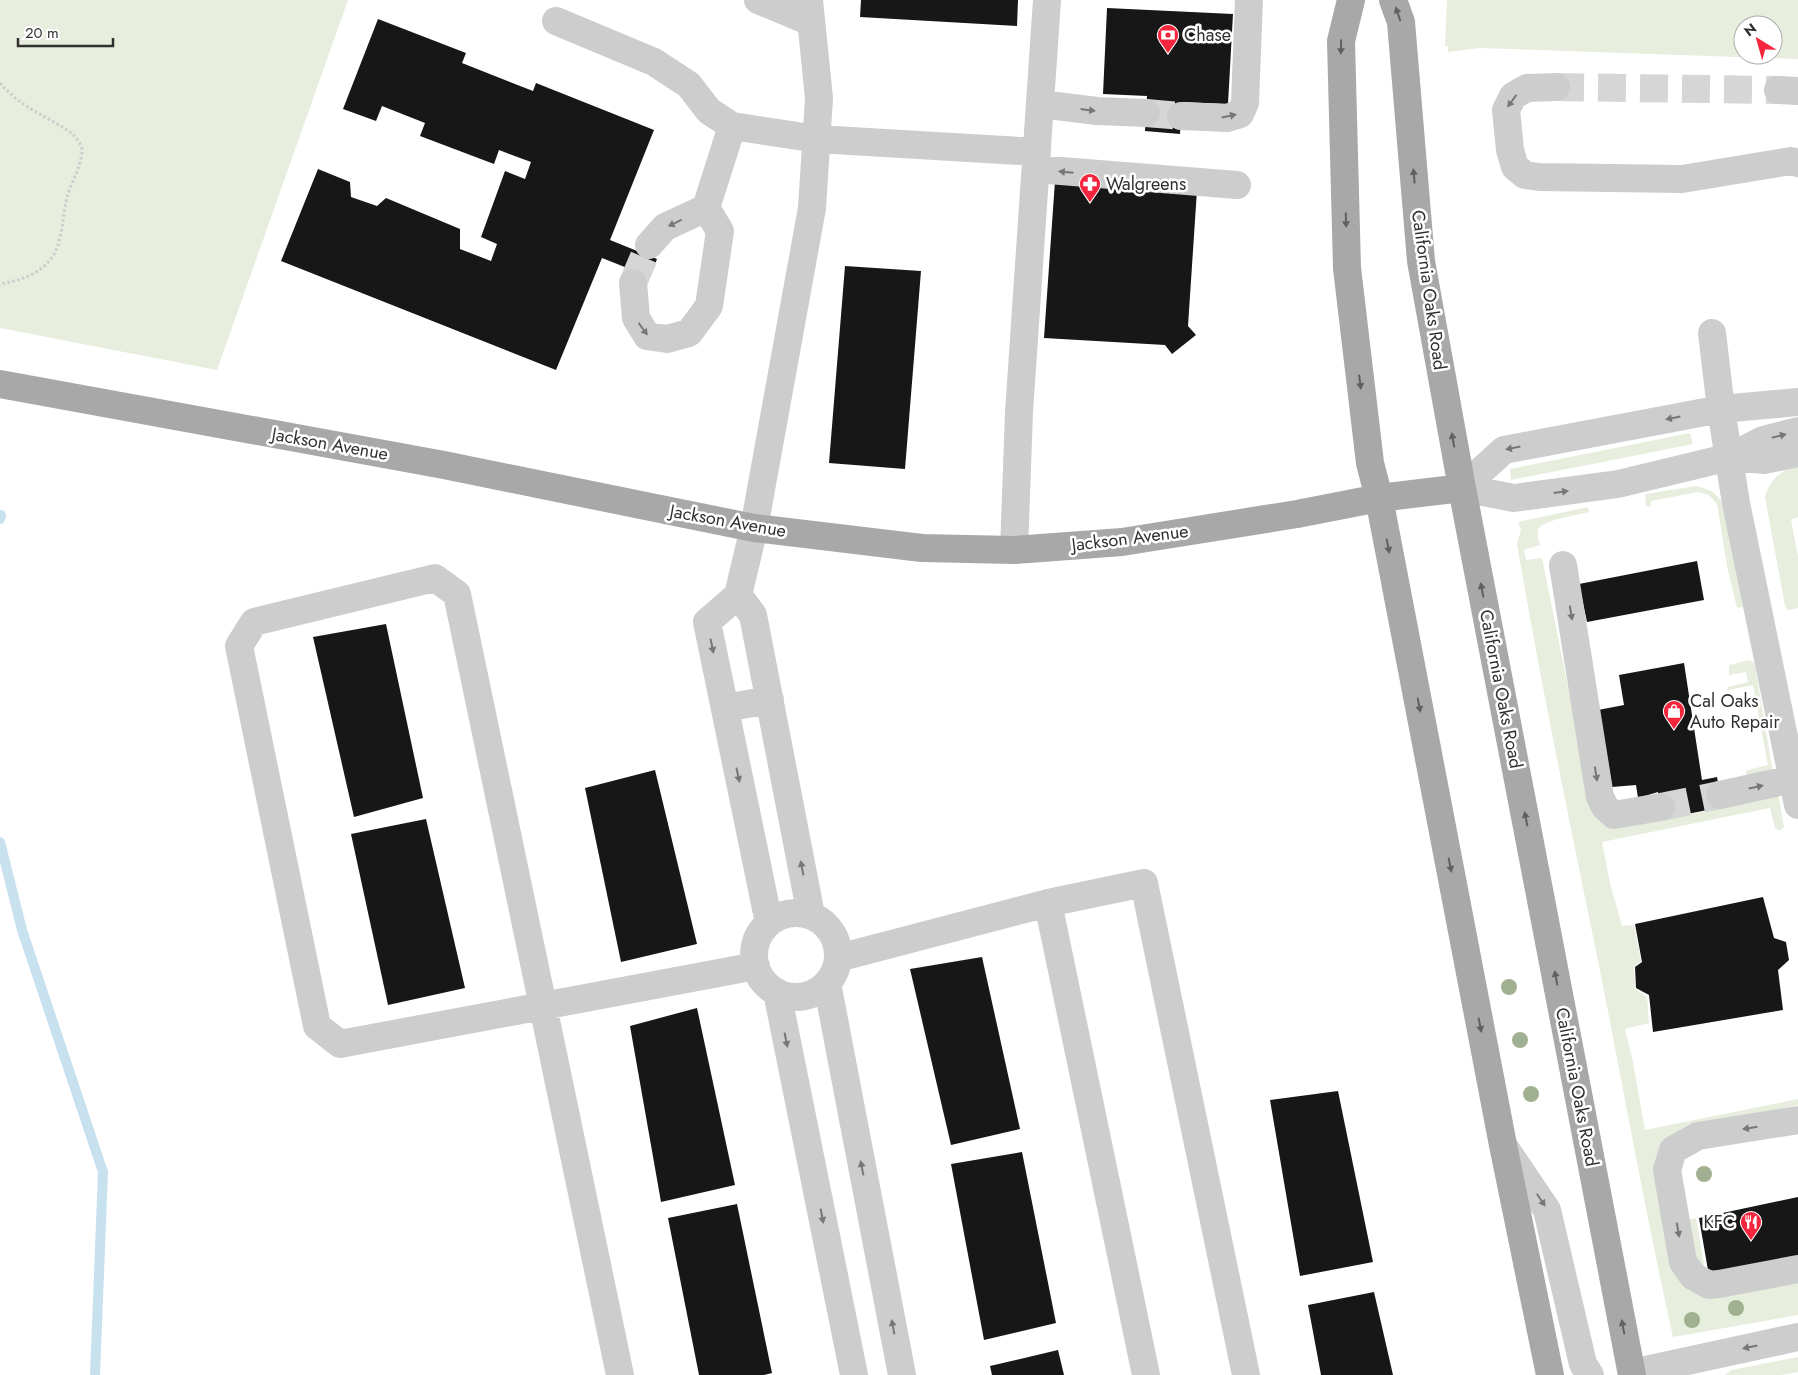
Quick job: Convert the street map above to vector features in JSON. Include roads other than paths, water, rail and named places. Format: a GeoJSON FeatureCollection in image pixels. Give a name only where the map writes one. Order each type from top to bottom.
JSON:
{"type":"FeatureCollection","features":[{"type":"Feature","properties":{"kind":"main road"},"geometry":{"type":"LineString","coordinates":[[1351,0],[1340,41],[1347,268],[1370,464],[1379,498],[1503,1145],[1550,1375]]}},
{"type":"Feature","properties":{"kind":"main road","name":"California Oaks Road"},"geometry":{"type":"LineString","coordinates":[[1393,0],[1401,22],[1421,261],[1462,488],[1632,1374]]}},
{"type":"Feature","properties":{"kind":"main road","name":"Jackson Avenue"},"geometry":{"type":"LineString","coordinates":[[0,384],[444,465],[754,528],[922,548],[1014,550],[1122,542],[1296,514],[1379,498],[1462,488]]}},
{"type":"Feature","properties":{"kind":"street"},"geometry":{"type":"LineString","coordinates":[[758,0],[811,11],[819,98],[812,208],[754,528],[738,595],[707,622],[769,923]]}},
{"type":"Feature","properties":{"kind":"street"},"geometry":{"type":"LineString","coordinates":[[1014,550],[1019,412],[1047,0]]}},
{"type":"Feature","properties":{"kind":"street"},"geometry":{"type":"LineString","coordinates":[[1181,116],[1227,118],[1240,114],[1245,103],[1249,0]]}},
{"type":"Feature","properties":{"kind":"street"},"geometry":{"type":"LineString","coordinates":[[556,21],[654,62],[689,84],[709,111],[732,126],[817,139],[1036,161],[1237,185]]}},
{"type":"Feature","properties":{"kind":"street"},"geometry":{"type":"LineString","coordinates":[[1556,87],[1527,88],[1513,96],[1506,110],[1510,150],[1515,167],[1524,175],[1539,177],[1682,179],[1782,162],[1791,161],[1798,163]]}},
{"type":"Feature","properties":{"kind":"street"},"geometry":{"type":"LineString","coordinates":[[1040,104],[1097,111],[1146,114]]}},
{"type":"Feature","properties":{"kind":"street"},"geometry":{"type":"LineString","coordinates":[[649,245],[665,227],[706,208],[732,126]]}},
{"type":"Feature","properties":{"kind":"street"},"geometry":{"type":"LineString","coordinates":[[633,283],[636,318],[647,336],[667,339],[689,332],[710,306],[720,231],[706,208]]}},
{"type":"Feature","properties":{"kind":"street"},"geometry":{"type":"LineString","coordinates":[[1712,333],[1721,410],[1738,513],[1795,792],[1720,795]]}},
{"type":"Feature","properties":{"kind":"street"},"geometry":{"type":"LineString","coordinates":[[1462,488],[1504,450],[1721,410],[1798,402]]}},
{"type":"Feature","properties":{"kind":"street"},"geometry":{"type":"LineString","coordinates":[[1462,488],[1514,498],[1618,484],[1730,457],[1763,440],[1798,431]]}},
{"type":"Feature","properties":{"kind":"street"},"geometry":{"type":"LineString","coordinates":[[1730,457],[1764,460],[1798,453]]}},
{"type":"Feature","properties":{"kind":"street"},"geometry":{"type":"LineString","coordinates":[[1563,565],[1600,796],[1606,807],[1614,815],[1661,807]]}},
{"type":"Feature","properties":{"kind":"street"},"geometry":{"type":"LineString","coordinates":[[620,1375],[543,1005],[457,594],[435,578],[254,622],[239,646],[317,1026],[340,1044],[543,1005],[756,966]]}},
{"type":"Feature","properties":{"kind":"street"},"geometry":{"type":"LineString","coordinates":[[738,595],[753,615],[811,915]]}},
{"type":"Feature","properties":{"kind":"street"},"geometry":{"type":"LineString","coordinates":[[725,708],[770,700]]}},
{"type":"Feature","properties":{"kind":"street"},"geometry":{"type":"LineString","coordinates":[[838,958],[1048,903],[1144,882],[1246,1375]]}},
{"type":"Feature","properties":{"kind":"street"},"geometry":{"type":"LineString","coordinates":[[1048,903],[1146,1375]]}},
{"type":"Feature","properties":{"kind":"street"},"geometry":{"type":"LineString","coordinates":[[794,913],[811,915],[821,921],[831,931],[837,944],[838,958],[835,972],[816,991],[803,996],[790,996],[777,992],[766,984],[758,973],[754,960],[755,946],[760,934],[769,923],[781,916],[794,913]]}},
{"type":"Feature","properties":{"kind":"street"},"geometry":{"type":"LineString","coordinates":[[826,983],[902,1375]]}},
{"type":"Feature","properties":{"kind":"street"},"geometry":{"type":"LineString","coordinates":[[777,992],[854,1375]]}},
{"type":"Feature","properties":{"kind":"street"},"geometry":{"type":"LineString","coordinates":[[1798,1120],[1698,1136],[1673,1150],[1667,1170],[1683,1262],[1693,1276],[1709,1285],[1714,1285],[1798,1269]]}},
{"type":"Feature","properties":{"kind":"street"},"geometry":{"type":"LineString","coordinates":[[1503,1145],[1547,1210],[1583,1364],[1590,1375]]}},
{"type":"Feature","properties":{"kind":"street"},"geometry":{"type":"LineString","coordinates":[[1632,1374],[1798,1337]]}},
{"type":"Feature","properties":{"kind":"waterway"},"geometry":{"type":"LineString","coordinates":[[0,519],[1,515]]}},
{"type":"Feature","properties":{"kind":"waterway"},"geometry":{"type":"LineString","coordinates":[[0,842],[22,930],[103,1172],[95,1375]]}},
{"type":"Feature","properties":{"kind":"tunnel"},"geometry":{"type":"LineString","coordinates":[[1556,87],[1778,90]]}},
{"type":"Feature","properties":{"kind":"tunnel"},"geometry":{"type":"LineString","coordinates":[[1146,113],[1181,116]]}},
{"type":"Feature","properties":{"kind":"tunnel"},"geometry":{"type":"LineString","coordinates":[[633,283],[649,245]]}},
{"type":"Feature","properties":{"kind":"tunnel"},"geometry":{"type":"LineString","coordinates":[[1661,807],[1720,795]]}},
{"type":"Feature","properties":{"kind":"place","name":"Chase"},"geometry":{"type":"Point","coordinates":[1168,54]}},
{"type":"Feature","properties":{"kind":"place","name":"Walgreens"},"geometry":{"type":"Point","coordinates":[1090,203]}},
{"type":"Feature","properties":{"kind":"place","name":"Cal Oaks Auto Repair"},"geometry":{"type":"Point","coordinates":[1674,730]}},
{"type":"Feature","properties":{"kind":"place","name":"KFC"},"geometry":{"type":"Point","coordinates":[1751,1241]}}]}
